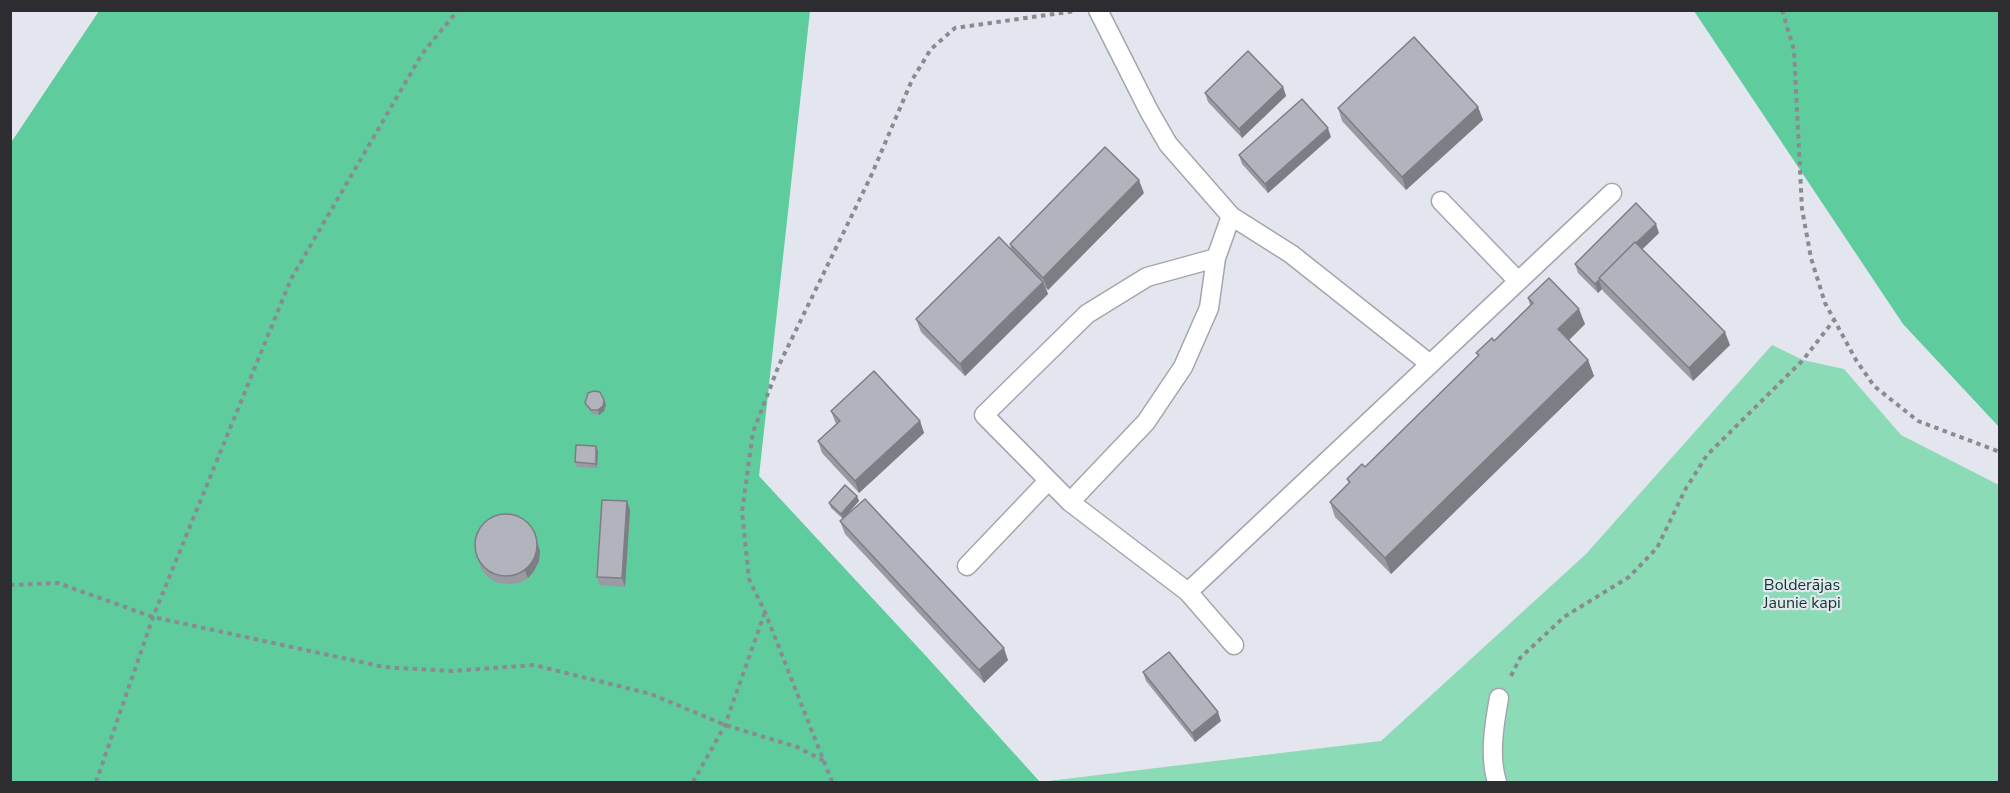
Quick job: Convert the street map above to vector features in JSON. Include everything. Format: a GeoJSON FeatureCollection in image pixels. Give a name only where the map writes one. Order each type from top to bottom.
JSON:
{"type":"FeatureCollection","features":[{"type":"Feature","properties":{"kind":"lane"},"geometry":{"type":"LineString","coordinates":[[1098,10],[1168,144],[1231,216],[1291,254],[1430,364]]}},
{"type":"Feature","properties":{"kind":"lane"},"geometry":{"type":"LineString","coordinates":[[1188,592],[1612,193]]}},
{"type":"Feature","properties":{"kind":"lane"},"geometry":{"type":"LineString","coordinates":[[1441,201],[1518,281]]}},
{"type":"Feature","properties":{"kind":"lane"},"geometry":{"type":"LineString","coordinates":[[1070,502],[1146,422],[1183,367],[1209,308],[1216,258],[1231,216]]}},
{"type":"Feature","properties":{"kind":"lane"},"geometry":{"type":"LineString","coordinates":[[1216,258],[1148,277],[1088,314],[984,415],[1070,502],[1188,592],[1234,645]]}},
{"type":"Feature","properties":{"kind":"lane"},"geometry":{"type":"LineString","coordinates":[[967,566],[1048,481]]}},
{"type":"Feature","properties":{"kind":"lane"},"geometry":{"type":"LineString","coordinates":[[1497,783],[1494,773],[1494,725],[1499,698]]}},
{"type":"Feature","properties":{"kind":"path"},"geometry":{"type":"LineString","coordinates":[[96,783],[153,617],[291,279],[422,54],[458,10]]}},
{"type":"Feature","properties":{"kind":"path"},"geometry":{"type":"LineString","coordinates":[[832,783],[765,612],[749,579],[742,512],[753,432],[779,365],[871,176],[912,80],[931,49],[955,28],[1078,10]]}},
{"type":"Feature","properties":{"kind":"path"},"geometry":{"type":"LineString","coordinates":[[1782,10],[1794,50],[1802,209],[1810,258],[1825,303],[1856,360],[1874,386],[1918,421],[2000,452]]}},
{"type":"Feature","properties":{"kind":"path"},"geometry":{"type":"LineString","coordinates":[[1499,698],[1521,657],[1564,616],[1629,577],[1657,548],[1685,490],[1707,455],[1803,360],[1834,320]]}},
{"type":"Feature","properties":{"kind":"path"},"geometry":{"type":"LineString","coordinates":[[10,585],[58,583],[153,617],[384,667],[452,671],[534,665],[651,694],[725,725],[797,747],[825,761]]}},
{"type":"Feature","properties":{"kind":"path"},"geometry":{"type":"LineString","coordinates":[[693,783],[725,725],[765,612]]}},
{"type":"Feature","properties":{"kind":"green space"},"geometry":{"type":"Polygon","coordinates":[[[99,11],[810,11],[759,476],[1040,782],[11,782],[10,144],[99,11]]]}},
{"type":"Feature","properties":{"kind":"green space"},"geometry":{"type":"Polygon","coordinates":[[[1694,11],[1999,11],[1999,427],[1903,324],[1694,11]]]}},
{"type":"Feature","properties":{"kind":"green space","name":"Bolderājas Jaunie kapi"},"geometry":{"type":"Polygon","coordinates":[[[1772,345],[1803,360],[1844,369],[1901,435],[1999,485],[1999,782],[1040,782],[1381,741],[1586,554],[1772,345]]]}},
{"type":"Feature","properties":{"kind":"building"},"geometry":{"type":"Polygon","coordinates":[[[1414,37],[1478,107],[1402,177],[1338,108],[1414,37]]]}},
{"type":"Feature","properties":{"kind":"building"},"geometry":{"type":"Polygon","coordinates":[[[1248,51],[1283,87],[1239,129],[1205,93],[1248,51]]]}},
{"type":"Feature","properties":{"kind":"building"},"geometry":{"type":"Polygon","coordinates":[[[1302,99],[1328,128],[1265,184],[1239,155],[1302,99]]]}},
{"type":"Feature","properties":{"kind":"building"},"geometry":{"type":"Polygon","coordinates":[[[1105,147],[1139,180],[1043,278],[1010,244],[1105,147]]]}},
{"type":"Feature","properties":{"kind":"building"},"geometry":{"type":"Polygon","coordinates":[[[1636,203],[1656,224],[1635,242],[1595,284],[1575,264],[1636,203]]]}},
{"type":"Feature","properties":{"kind":"building"},"geometry":{"type":"Polygon","coordinates":[[[999,237],[1043,282],[960,364],[916,319],[999,237]]]}},
{"type":"Feature","properties":{"kind":"building"},"geometry":{"type":"Polygon","coordinates":[[[1635,242],[1725,332],[1689,368],[1599,278],[1635,242]]]}},
{"type":"Feature","properties":{"kind":"building"},"geometry":{"type":"Polygon","coordinates":[[[1549,278],[1579,309],[1558,329],[1588,360],[1385,558],[1330,502],[1350,482],[1347,479],[1362,464],[1365,467],[1479,355],[1476,353],[1492,338],[1494,341],[1533,303],[1528,298],[1549,278]]]}},
{"type":"Feature","properties":{"kind":"building"},"geometry":{"type":"Polygon","coordinates":[[[874,371],[920,421],[855,481],[818,441],[840,421],[831,411],[874,371]]]}},
{"type":"Feature","properties":{"kind":"building"},"geometry":{"type":"Polygon","coordinates":[[[600,392],[604,400],[603,406],[598,410],[591,410],[585,403],[588,393],[600,392]]]}},
{"type":"Feature","properties":{"kind":"building"},"geometry":{"type":"Polygon","coordinates":[[[576,445],[596,446],[596,464],[575,462],[576,445]]]}},
{"type":"Feature","properties":{"kind":"building"},"geometry":{"type":"Polygon","coordinates":[[[845,485],[857,496],[841,514],[829,503],[845,485]]]}},
{"type":"Feature","properties":{"kind":"building"},"geometry":{"type":"Polygon","coordinates":[[[865,499],[1004,648],[979,670],[840,521],[865,499]]]}},
{"type":"Feature","properties":{"kind":"building"},"geometry":{"type":"Polygon","coordinates":[[[602,500],[627,501],[622,578],[597,577],[602,500]]]}},
{"type":"Feature","properties":{"kind":"building"},"geometry":{"type":"Polygon","coordinates":[[[506,514],[523,519],[528,523],[532,528],[537,545],[532,562],[528,567],[523,571],[506,576],[489,571],[484,567],[480,562],[475,545],[480,528],[484,523],[489,519],[506,514]]]}},
{"type":"Feature","properties":{"kind":"building"},"geometry":{"type":"Polygon","coordinates":[[[1169,652],[1218,712],[1192,733],[1143,672],[1169,652]]]}}]}
